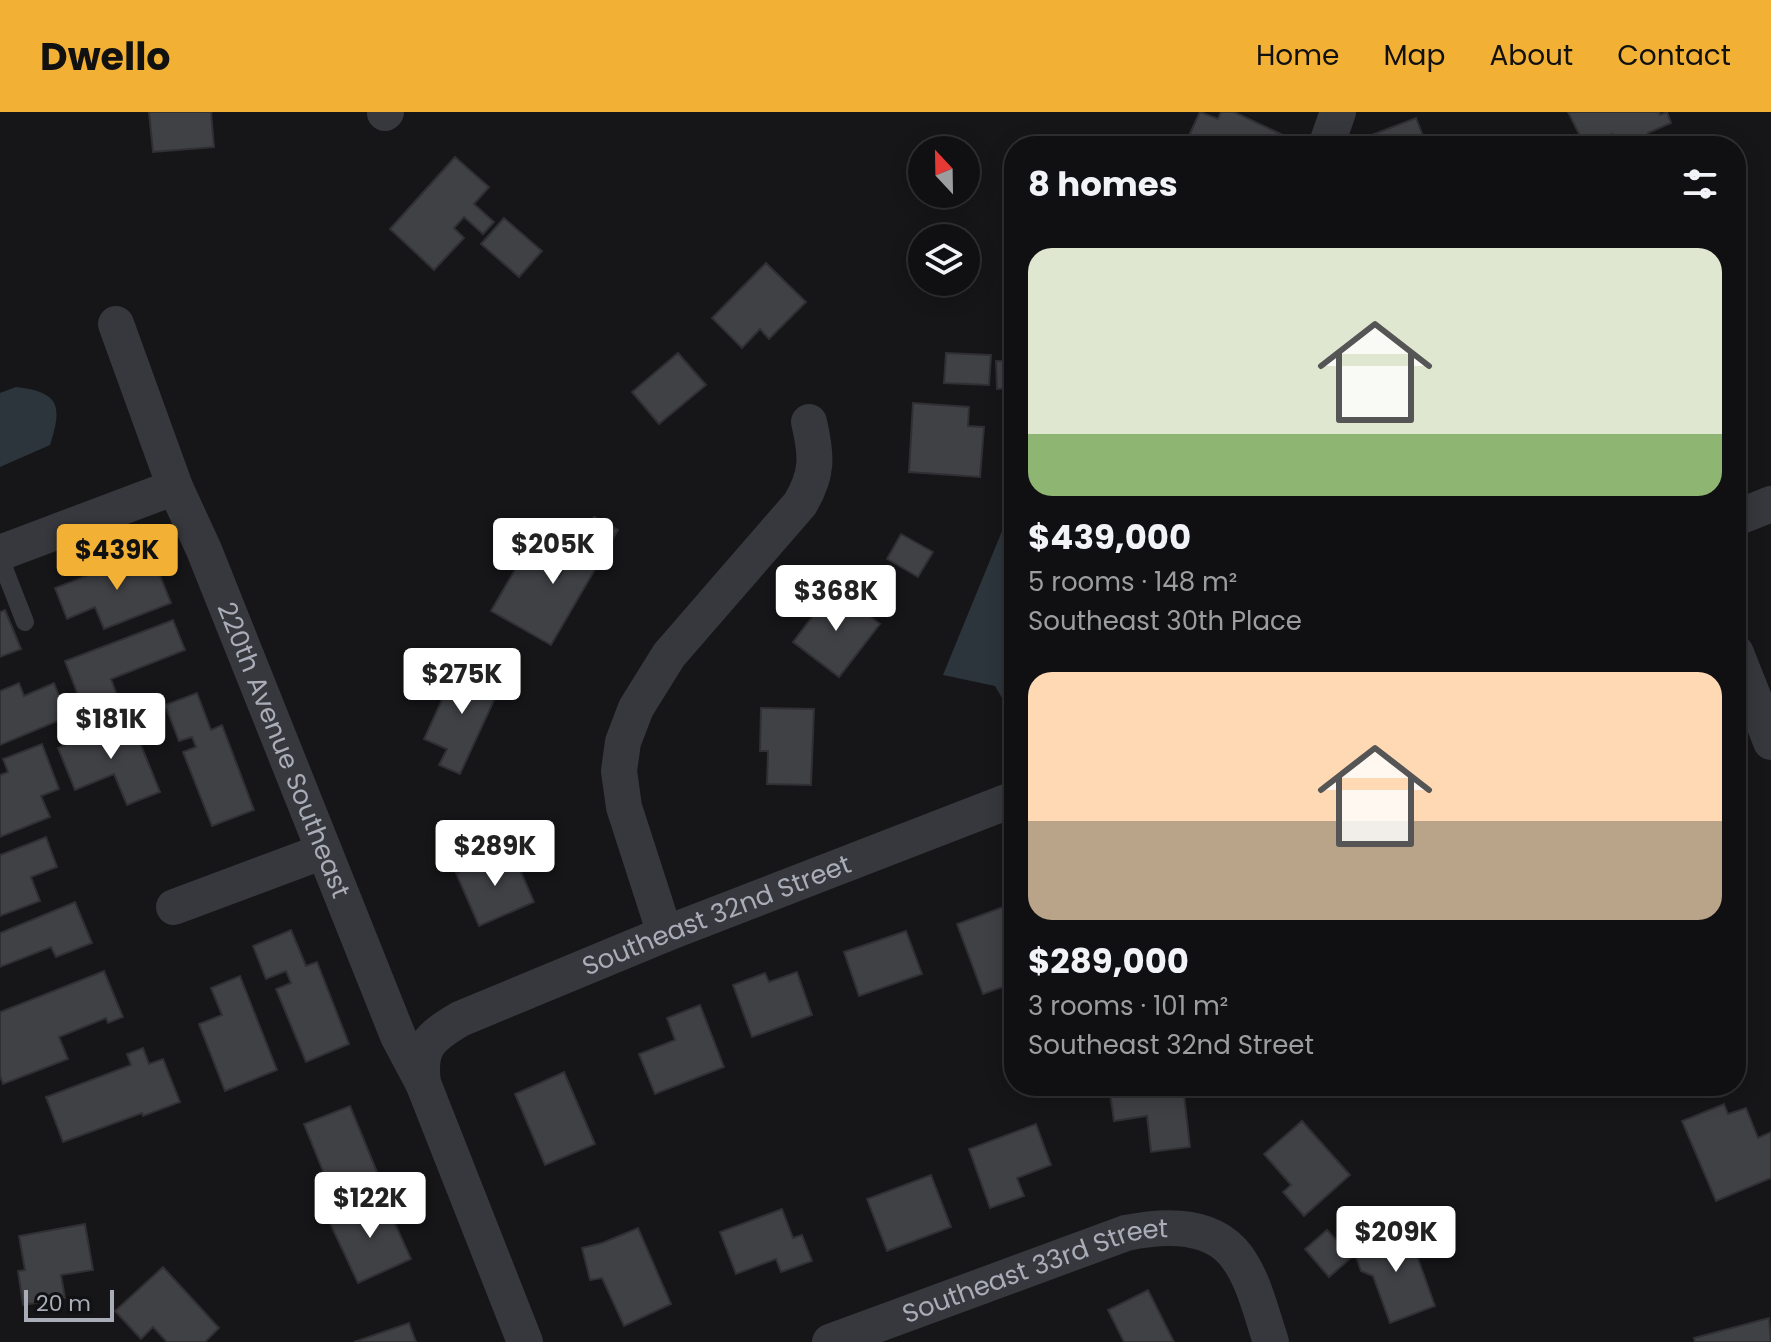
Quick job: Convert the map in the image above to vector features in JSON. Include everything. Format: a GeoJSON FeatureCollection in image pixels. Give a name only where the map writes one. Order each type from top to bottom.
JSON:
{"type":"FeatureCollection","features":[{"type":"Feature","properties":{"kind":"street"},"geometry":{"type":"LineString","coordinates":[[1330,136],[1338,112]]}},
{"type":"Feature","properties":{"kind":"street","name":"220th Avenue Southeast"},"geometry":{"type":"LineString","coordinates":[[116,324],[175,487],[204,550],[398,1036],[423,1083],[525,1342]]}},
{"type":"Feature","properties":{"kind":"street"},"geometry":{"type":"LineString","coordinates":[[665,934],[624,807],[619,771],[623,742],[636,708],[669,655],[800,504],[811,485],[815,465],[815,444],[809,422]]}},
{"type":"Feature","properties":{"kind":"street"},"geometry":{"type":"LineString","coordinates":[[0,555],[175,487]]}},
{"type":"Feature","properties":{"kind":"street"},"geometry":{"type":"LineString","coordinates":[[1746,514],[1771,504]]}},
{"type":"Feature","properties":{"kind":"street"},"geometry":{"type":"LineString","coordinates":[[1746,678],[1771,742]]}},
{"type":"Feature","properties":{"kind":"street","name":"Southeast 32nd Street"},"geometry":{"type":"LineString","coordinates":[[427,1046],[438,1032],[460,1019],[665,934],[1004,803]]}},
{"type":"Feature","properties":{"kind":"street"},"geometry":{"type":"LineString","coordinates":[[174,907],[324,851]]}},
{"type":"Feature","properties":{"kind":"street","name":"220th Avenue Southeast"},"geometry":{"type":"LineString","coordinates":[[423,1083],[421,1062],[427,1046]]}},
{"type":"Feature","properties":{"kind":"street","name":"Southeast 33rd Street"},"geometry":{"type":"LineString","coordinates":[[830,1342],[1126,1233],[1173,1227],[1214,1238],[1232,1251],[1246,1274],[1271,1342]]}},
{"type":"Feature","properties":{"kind":"lane"},"geometry":{"type":"LineString","coordinates":[[0,555],[25,622]]}},
{"type":"Feature","properties":{"kind":"shaded area"},"geometry":{"type":"Polygon","coordinates":[[[16,387],[49,397],[56,410],[54,431],[50,445],[0,467],[0,393],[16,387]]]}},
{"type":"Feature","properties":{"kind":"shaded area"},"geometry":{"type":"Polygon","coordinates":[[[1002,531],[1004,698],[995,686],[943,675],[1002,531]]]}},
{"type":"Feature","properties":{"kind":"building"},"geometry":{"type":"Polygon","coordinates":[[[149,112],[211,112],[214,147],[153,152],[149,112]]]}},
{"type":"Feature","properties":{"kind":"building"},"geometry":{"type":"Polygon","coordinates":[[[1200,112],[1218,119],[1221,112],[1234,112],[1281,134],[1280,136],[1189,136],[1200,112]]]}},
{"type":"Feature","properties":{"kind":"building"},"geometry":{"type":"Polygon","coordinates":[[[1568,112],[1659,112],[1660,115],[1667,112],[1671,123],[1648,133],[1649,136],[1580,136],[1568,112]]]}},
{"type":"Feature","properties":{"kind":"building"},"geometry":{"type":"Polygon","coordinates":[[[1416,118],[1423,136],[1369,136],[1416,118]]]}},
{"type":"Feature","properties":{"kind":"building"},"geometry":{"type":"Polygon","coordinates":[[[455,157],[489,187],[474,204],[494,222],[483,234],[464,217],[454,228],[464,238],[434,270],[390,229],[455,157]]]}},
{"type":"Feature","properties":{"kind":"building"},"geometry":{"type":"Polygon","coordinates":[[[504,218],[542,251],[519,277],[481,244],[504,218]]]}},
{"type":"Feature","properties":{"kind":"building"},"geometry":{"type":"Polygon","coordinates":[[[766,263],[806,302],[769,339],[760,329],[742,348],[712,318],[766,263]]]}},
{"type":"Feature","properties":{"kind":"building"},"geometry":{"type":"Polygon","coordinates":[[[678,353],[706,385],[659,424],[632,392],[678,353]]]}},
{"type":"Feature","properties":{"kind":"building"},"geometry":{"type":"Polygon","coordinates":[[[946,353],[991,355],[989,385],[944,383],[946,353]]]}},
{"type":"Feature","properties":{"kind":"building"},"geometry":{"type":"Polygon","coordinates":[[[996,361],[1004,361],[1004,389],[997,389],[996,361]]]}},
{"type":"Feature","properties":{"kind":"building"},"geometry":{"type":"Polygon","coordinates":[[[913,403],[969,407],[968,426],[984,427],[980,477],[909,472],[913,403]]]}},
{"type":"Feature","properties":{"kind":"building"},"geometry":{"type":"Polygon","coordinates":[[[594,517],[618,530],[551,645],[491,611],[523,556],[559,577],[594,517]]]}},
{"type":"Feature","properties":{"kind":"building"},"geometry":{"type":"Polygon","coordinates":[[[901,534],[933,552],[918,577],[887,559],[901,534]]]}},
{"type":"Feature","properties":{"kind":"building"},"geometry":{"type":"Polygon","coordinates":[[[150,551],[171,603],[104,629],[95,607],[67,619],[55,588],[150,551]]]}},
{"type":"Feature","properties":{"kind":"building"},"geometry":{"type":"Polygon","coordinates":[[[834,588],[880,624],[839,677],[793,642],[834,588]]]}},
{"type":"Feature","properties":{"kind":"building"},"geometry":{"type":"Polygon","coordinates":[[[5,610],[21,649],[0,657],[0,612],[5,610]]]}},
{"type":"Feature","properties":{"kind":"building"},"geometry":{"type":"Polygon","coordinates":[[[173,620],[185,650],[111,679],[120,704],[86,716],[65,661],[173,620]]]}},
{"type":"Feature","properties":{"kind":"building"},"geometry":{"type":"Polygon","coordinates":[[[458,665],[501,685],[460,774],[439,765],[447,749],[424,739],[458,665]]]}},
{"type":"Feature","properties":{"kind":"building"},"geometry":{"type":"Polygon","coordinates":[[[19,683],[24,696],[54,683],[67,717],[0,745],[0,691],[19,683]]]}},
{"type":"Feature","properties":{"kind":"building"},"geometry":{"type":"Polygon","coordinates":[[[197,693],[211,730],[222,725],[254,810],[212,826],[183,752],[196,747],[192,737],[179,741],[165,705],[197,693]]]}},
{"type":"Feature","properties":{"kind":"building"},"geometry":{"type":"Polygon","coordinates":[[[761,708],[814,709],[811,785],[767,784],[768,751],[760,751],[761,708]]]}},
{"type":"Feature","properties":{"kind":"building"},"geometry":{"type":"Polygon","coordinates":[[[130,718],[160,792],[127,805],[114,774],[75,790],[58,748],[130,718]]]}},
{"type":"Feature","properties":{"kind":"building"},"geometry":{"type":"Polygon","coordinates":[[[42,744],[59,789],[41,796],[50,817],[0,837],[0,775],[8,772],[3,759],[42,744]]]}},
{"type":"Feature","properties":{"kind":"building"},"geometry":{"type":"Polygon","coordinates":[[[46,837],[57,867],[31,877],[40,901],[0,916],[0,855],[46,837]]]}},
{"type":"Feature","properties":{"kind":"building"},"geometry":{"type":"Polygon","coordinates":[[[511,849],[534,902],[479,926],[456,873],[511,849]]]}},
{"type":"Feature","properties":{"kind":"building"},"geometry":{"type":"Polygon","coordinates":[[[75,902],[92,943],[56,957],[51,947],[0,967],[0,933],[75,902]]]}},
{"type":"Feature","properties":{"kind":"building"},"geometry":{"type":"Polygon","coordinates":[[[1004,907],[1004,987],[983,994],[957,924],[1004,907]]]}},
{"type":"Feature","properties":{"kind":"building"},"geometry":{"type":"Polygon","coordinates":[[[291,930],[306,966],[317,962],[349,1044],[306,1062],[276,989],[291,983],[286,971],[266,979],[253,946],[291,930]]]}},
{"type":"Feature","properties":{"kind":"building"},"geometry":{"type":"Polygon","coordinates":[[[906,931],[922,974],[859,996],[844,952],[906,931]]]}},
{"type":"Feature","properties":{"kind":"building"},"geometry":{"type":"Polygon","coordinates":[[[104,971],[123,1017],[108,1023],[106,1018],[59,1037],[68,1059],[3,1084],[0,1075],[0,1012],[104,971]]]}},
{"type":"Feature","properties":{"kind":"building"},"geometry":{"type":"Polygon","coordinates":[[[797,972],[812,1015],[752,1037],[733,985],[765,973],[769,982],[797,972]]]}},
{"type":"Feature","properties":{"kind":"building"},"geometry":{"type":"Polygon","coordinates":[[[240,976],[277,1070],[225,1091],[199,1024],[222,1015],[211,988],[240,976]]]}},
{"type":"Feature","properties":{"kind":"building"},"geometry":{"type":"Polygon","coordinates":[[[700,1005],[724,1067],[655,1094],[639,1054],[675,1040],[667,1018],[700,1005]]]}},
{"type":"Feature","properties":{"kind":"building"},"geometry":{"type":"Polygon","coordinates":[[[143,1048],[149,1064],[163,1059],[180,1102],[63,1142],[46,1097],[131,1065],[127,1054],[143,1048]]]}},
{"type":"Feature","properties":{"kind":"building"},"geometry":{"type":"Polygon","coordinates":[[[564,1072],[595,1144],[545,1165],[515,1094],[564,1072]]]}},
{"type":"Feature","properties":{"kind":"building"},"geometry":{"type":"Polygon","coordinates":[[[1110,1096],[1184,1096],[1190,1147],[1151,1152],[1147,1116],[1114,1121],[1110,1096]]]}},
{"type":"Feature","properties":{"kind":"building"},"geometry":{"type":"Polygon","coordinates":[[[1724,1104],[1728,1114],[1746,1108],[1758,1138],[1771,1132],[1771,1178],[1716,1201],[1682,1121],[1724,1104]]]}},
{"type":"Feature","properties":{"kind":"building"},"geometry":{"type":"Polygon","coordinates":[[[350,1106],[377,1172],[331,1191],[304,1124],[350,1106]]]}},
{"type":"Feature","properties":{"kind":"building"},"geometry":{"type":"Polygon","coordinates":[[[1302,1121],[1350,1175],[1304,1216],[1283,1192],[1291,1185],[1264,1154],[1302,1121]]]}},
{"type":"Feature","properties":{"kind":"building"},"geometry":{"type":"Polygon","coordinates":[[[1036,1124],[1051,1165],[1017,1178],[1024,1196],[990,1208],[969,1149],[1036,1124]]]}},
{"type":"Feature","properties":{"kind":"building"},"geometry":{"type":"Polygon","coordinates":[[[931,1175],[951,1227],[887,1251],[867,1199],[931,1175]]]}},
{"type":"Feature","properties":{"kind":"building"},"geometry":{"type":"Polygon","coordinates":[[[383,1197],[411,1259],[358,1283],[329,1221],[383,1197]]]}},
{"type":"Feature","properties":{"kind":"building"},"geometry":{"type":"Polygon","coordinates":[[[782,1209],[793,1238],[802,1235],[812,1261],[781,1272],[776,1259],[736,1274],[720,1232],[782,1209]]]}},
{"type":"Feature","properties":{"kind":"building"},"geometry":{"type":"Polygon","coordinates":[[[85,1224],[93,1270],[61,1275],[65,1298],[23,1305],[18,1271],[25,1270],[19,1236],[85,1224]]]}},
{"type":"Feature","properties":{"kind":"building"},"geometry":{"type":"Polygon","coordinates":[[[638,1228],[671,1304],[624,1326],[602,1278],[590,1280],[582,1248],[638,1228]]]}},
{"type":"Feature","properties":{"kind":"building"},"geometry":{"type":"Polygon","coordinates":[[[1407,1228],[1435,1306],[1390,1323],[1373,1276],[1361,1271],[1353,1248],[1407,1228]]]}},
{"type":"Feature","properties":{"kind":"building"},"geometry":{"type":"Polygon","coordinates":[[[1327,1230],[1352,1257],[1329,1277],[1305,1249],[1327,1230]]]}},
{"type":"Feature","properties":{"kind":"building"},"geometry":{"type":"Polygon","coordinates":[[[163,1267],[219,1328],[205,1342],[167,1342],[153,1327],[141,1339],[115,1311],[163,1267]]]}},
{"type":"Feature","properties":{"kind":"building"},"geometry":{"type":"Polygon","coordinates":[[[1148,1290],[1174,1342],[1124,1342],[1108,1310],[1148,1290]]]}},
{"type":"Feature","properties":{"kind":"building"},"geometry":{"type":"Polygon","coordinates":[[[1769,1318],[1771,1342],[1695,1342],[1694,1338],[1769,1318]]]}},
{"type":"Feature","properties":{"kind":"building"},"geometry":{"type":"Polygon","coordinates":[[[409,1323],[416,1342],[354,1342],[409,1323]]]}}]}
